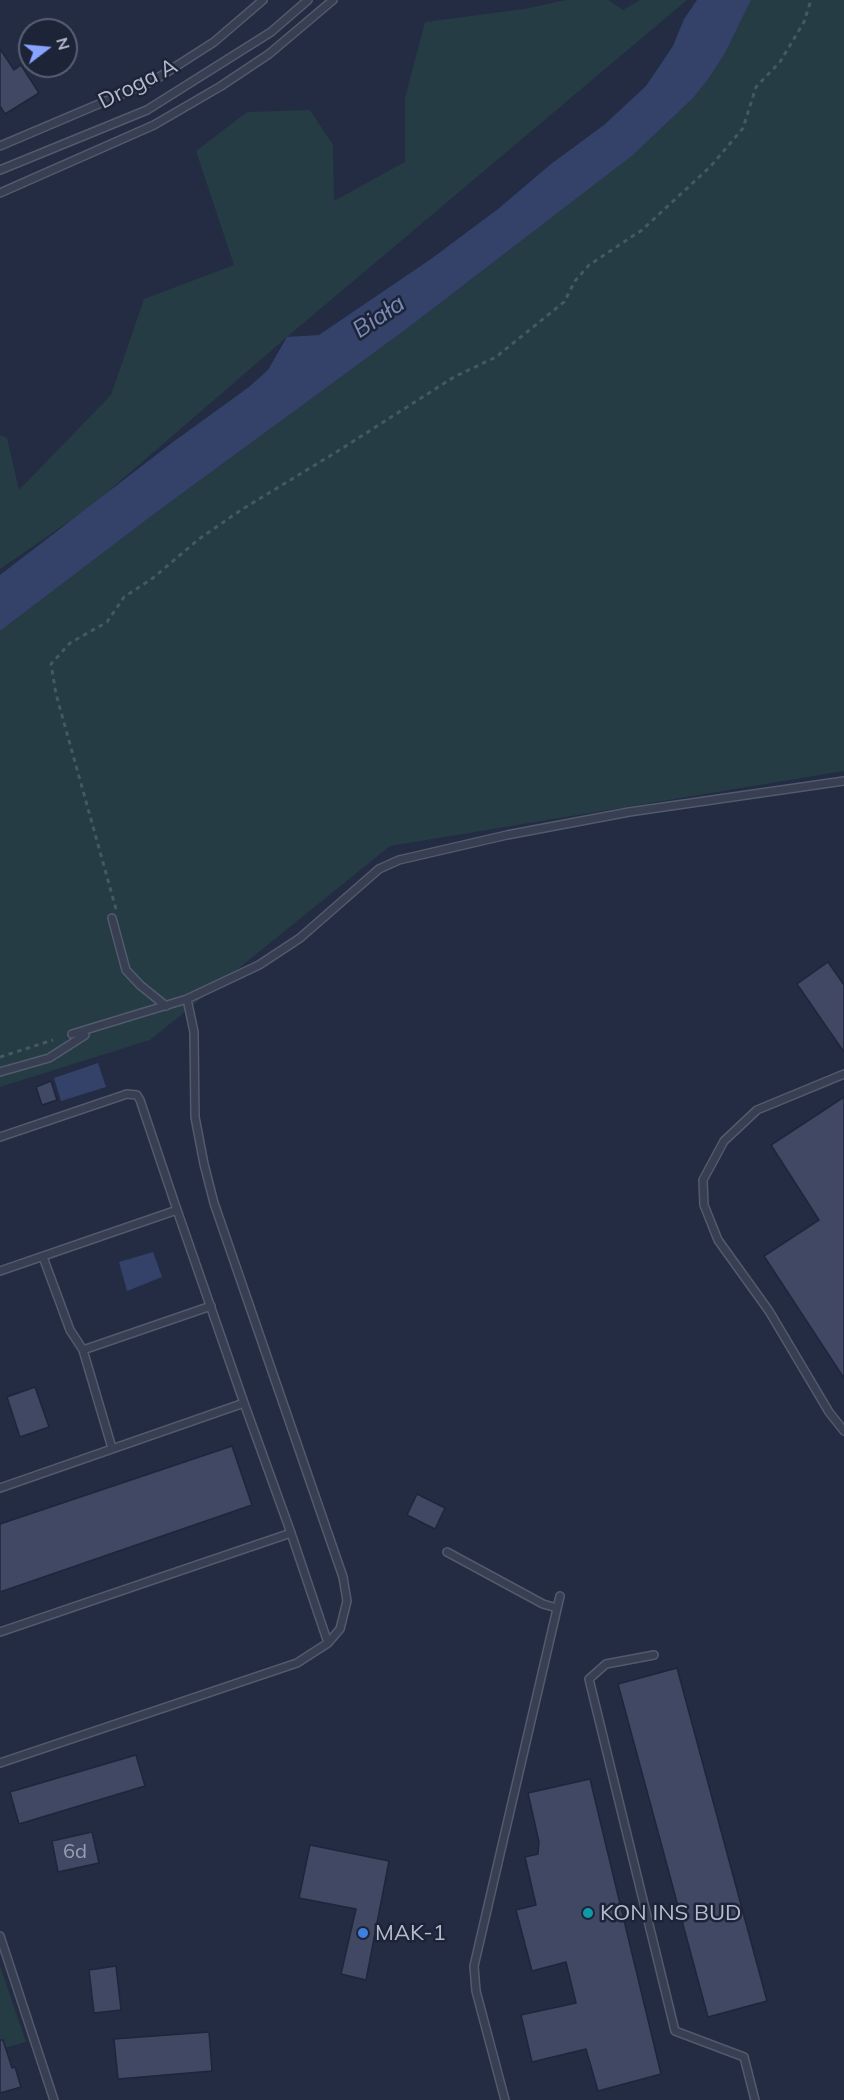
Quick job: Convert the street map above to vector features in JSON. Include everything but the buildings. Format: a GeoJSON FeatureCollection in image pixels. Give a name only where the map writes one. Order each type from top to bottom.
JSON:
{"type":"FeatureCollection","features":[{"type":"Feature","properties":{"kind":"lane","name":"Droga A"},"geometry":{"type":"LineString","coordinates":[[0,146],[153,81],[214,42],[262,0]]}},
{"type":"Feature","properties":{"kind":"lane"},"geometry":{"type":"LineString","coordinates":[[0,170],[147,110],[271,32],[308,0]]}},
{"type":"Feature","properties":{"kind":"lane"},"geometry":{"type":"LineString","coordinates":[[0,193],[154,125],[221,86],[269,54],[333,0]]}},
{"type":"Feature","properties":{"kind":"lane"},"geometry":{"type":"LineString","coordinates":[[72,1034],[187,999],[260,965],[300,938],[379,869],[399,860],[507,835],[629,812],[844,782]]}},
{"type":"Feature","properties":{"kind":"lane"},"geometry":{"type":"LineString","coordinates":[[112,918],[126,970],[166,1006]]}},
{"type":"Feature","properties":{"kind":"lane"},"geometry":{"type":"LineString","coordinates":[[0,1763],[297,1663],[328,1642],[340,1629],[348,1601],[344,1577],[214,1203],[195,1117],[194,1032],[187,999]]}},
{"type":"Feature","properties":{"kind":"lane"},"geometry":{"type":"LineString","coordinates":[[0,1072],[48,1058],[85,1035],[83,1031]]}},
{"type":"Feature","properties":{"kind":"lane"},"geometry":{"type":"LineString","coordinates":[[844,1074],[757,1110],[724,1141],[703,1180],[704,1205],[718,1240],[770,1311],[829,1412],[844,1431]]}},
{"type":"Feature","properties":{"kind":"lane"},"geometry":{"type":"LineString","coordinates":[[0,1137],[127,1094],[137,1095],[328,1642]]}},
{"type":"Feature","properties":{"kind":"lane"},"geometry":{"type":"LineString","coordinates":[[0,1271],[177,1210]]}},
{"type":"Feature","properties":{"kind":"lane"},"geometry":{"type":"LineString","coordinates":[[43,1257],[70,1330],[83,1350],[112,1448]]}},
{"type":"Feature","properties":{"kind":"lane"},"geometry":{"type":"LineString","coordinates":[[83,1350],[211,1306]]}},
{"type":"Feature","properties":{"kind":"lane"},"geometry":{"type":"LineString","coordinates":[[0,1488],[244,1402]]}},
{"type":"Feature","properties":{"kind":"lane"},"geometry":{"type":"LineString","coordinates":[[0,1632],[291,1533]]}},
{"type":"Feature","properties":{"kind":"lane"},"geometry":{"type":"LineString","coordinates":[[447,1552],[543,1604],[556,1608]]}},
{"type":"Feature","properties":{"kind":"lane"},"geometry":{"type":"LineString","coordinates":[[505,2100],[476,1991],[474,1966],[560,1596]]}},
{"type":"Feature","properties":{"kind":"lane"},"geometry":{"type":"LineString","coordinates":[[654,1655],[606,1664],[589,1680],[675,2031],[744,2057],[755,2100]]}},
{"type":"Feature","properties":{"kind":"lane"},"geometry":{"type":"LineString","coordinates":[[0,1936],[54,2100]]}},
{"type":"Feature","properties":{"kind":"path"},"geometry":{"type":"LineString","coordinates":[[112,918],[117,913],[56,694],[51,664],[70,643],[107,622],[124,597],[153,578],[207,533],[454,376],[496,357],[564,302],[575,281],[589,265],[642,230],[711,166],[743,128],[756,87],[780,62],[804,22],[811,0]]}},
{"type":"Feature","properties":{"kind":"path"},"geometry":{"type":"LineString","coordinates":[[0,1057],[72,1034]]}},
{"type":"Feature","properties":{"kind":"shaded area"},"geometry":{"type":"Polygon","coordinates":[[[566,0],[608,0],[623,10],[640,0],[687,0],[287,337],[90,507],[0,569],[0,435],[7,438],[19,490],[111,395],[144,299],[234,265],[196,151],[247,112],[310,110],[333,145],[334,201],[405,162],[405,98],[425,22],[524,9],[566,0]]]}},
{"type":"Feature","properties":{"kind":"shaded area"},"geometry":{"type":"Polygon","coordinates":[[[751,0],[844,0],[844,771],[390,846],[150,1040],[0,1087],[0,631],[158,511],[405,330],[633,155],[693,98],[709,78],[725,53],[751,0]]]}},
{"type":"Feature","properties":{"kind":"shaded area"},"geometry":{"type":"Polygon","coordinates":[[[0,1966],[26,2042],[0,2049],[0,1966]]]}},
{"type":"Feature","properties":{"kind":"water","name":"Biała"},"geometry":{"type":"Polygon","coordinates":[[[697,0],[751,0],[725,53],[709,78],[693,98],[633,155],[405,330],[158,511],[0,631],[0,575],[173,442],[249,387],[268,370],[287,337],[319,335],[431,259],[604,125],[646,86],[673,46],[684,19],[697,0]]]}},
{"type":"Feature","properties":{"kind":"water"},"geometry":{"type":"Polygon","coordinates":[[[98,1063],[106,1087],[61,1101],[54,1078],[98,1063]]]}},
{"type":"Feature","properties":{"kind":"water"},"geometry":{"type":"Polygon","coordinates":[[[153,1252],[162,1277],[127,1291],[119,1262],[153,1252]]]}},
{"type":"Feature","properties":{"kind":"place","name":"KON INS BUD"},"geometry":{"type":"Point","coordinates":[588,1913]}},
{"type":"Feature","properties":{"kind":"place","name":"MAK-1"},"geometry":{"type":"Point","coordinates":[363,1933]}}]}
